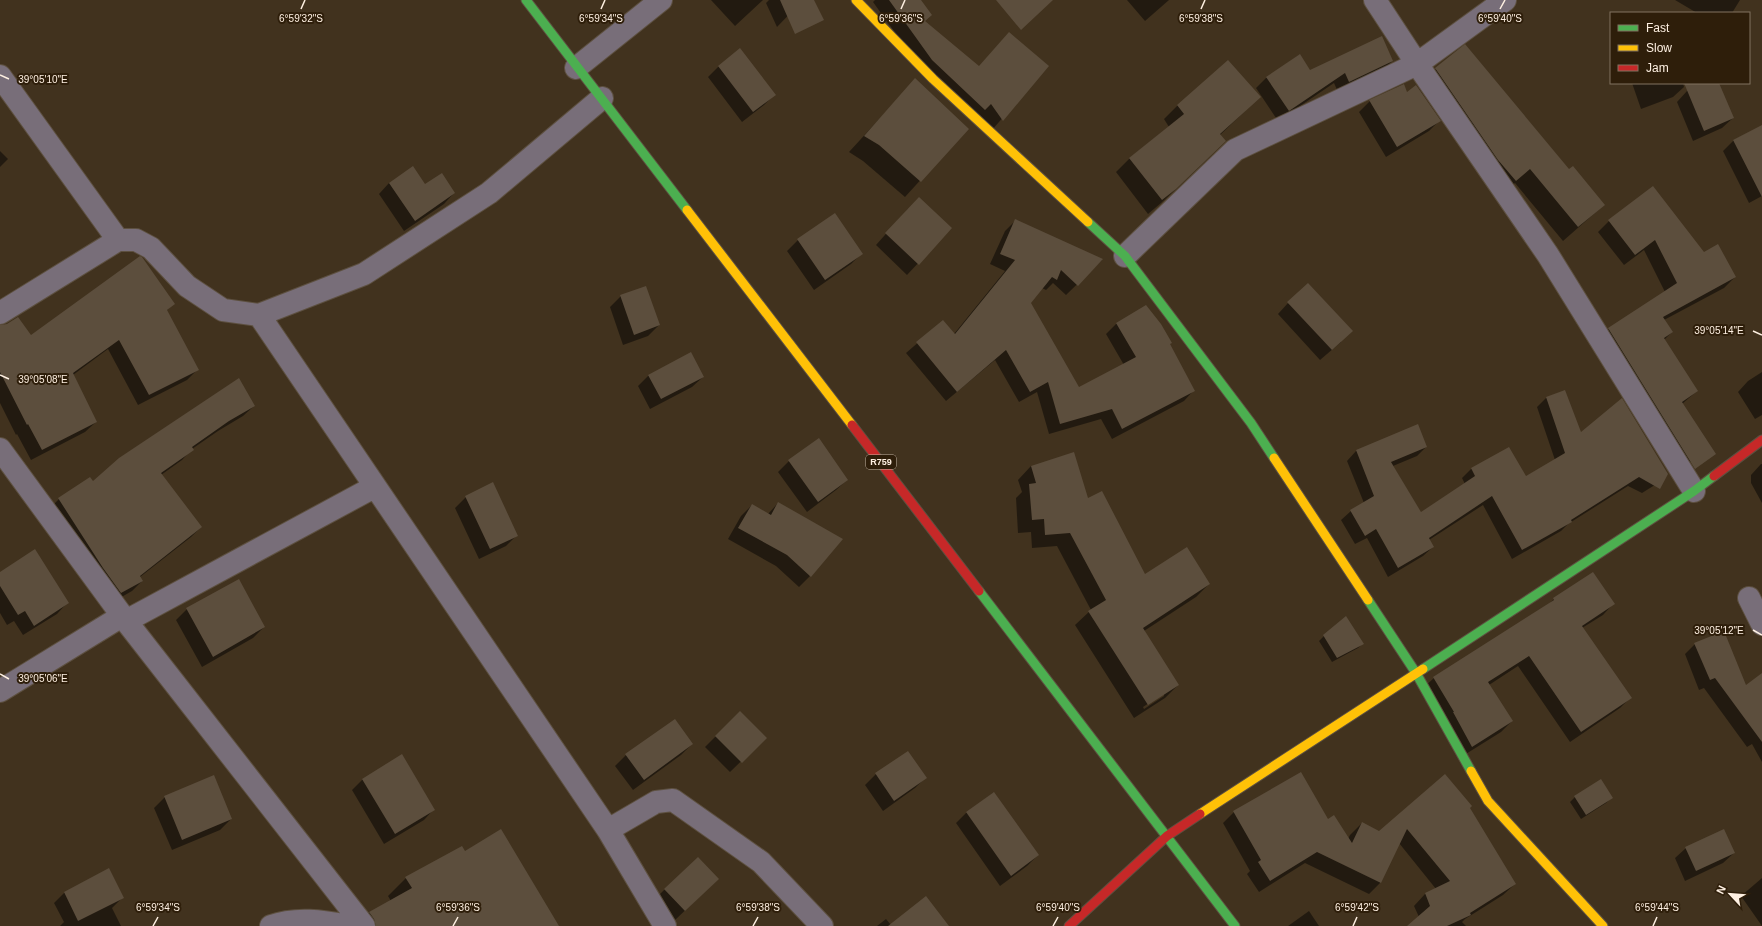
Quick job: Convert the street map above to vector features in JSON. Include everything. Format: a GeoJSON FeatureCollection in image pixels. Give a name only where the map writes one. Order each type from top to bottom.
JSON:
{"type":"FeatureCollection","features":[{"type":"Feature","properties":{"kind":"street","name":"R759"},"geometry":{"type":"LineString","coordinates":[[526,0],[576,68],[602,98],[1235,926]]}},
{"type":"Feature","properties":{"kind":"street"},"geometry":{"type":"LineString","coordinates":[[576,68],[661,0]]}},
{"type":"Feature","properties":{"kind":"street"},"geometry":{"type":"LineString","coordinates":[[856,0],[933,79],[1125,256],[1251,422],[1416,673],[1488,801],[1603,926]]}},
{"type":"Feature","properties":{"kind":"street"},"geometry":{"type":"LineString","coordinates":[[1375,0],[1548,255],[1694,491]]}},
{"type":"Feature","properties":{"kind":"street"},"geometry":{"type":"LineString","coordinates":[[1125,256],[1235,150],[1417,64],[1505,0]]}},
{"type":"Feature","properties":{"kind":"street"},"geometry":{"type":"LineString","coordinates":[[0,76],[118,240]]}},
{"type":"Feature","properties":{"kind":"street"},"geometry":{"type":"LineString","coordinates":[[0,313],[118,240],[136,240],[151,248],[187,286],[223,310],[259,315],[364,274],[489,193],[602,98]]}},
{"type":"Feature","properties":{"kind":"street"},"geometry":{"type":"LineString","coordinates":[[259,315],[374,487],[608,830],[665,926]]}},
{"type":"Feature","properties":{"kind":"street"},"geometry":{"type":"LineString","coordinates":[[1069,926],[1167,836],[1694,491],[1762,440]]}},
{"type":"Feature","properties":{"kind":"street"},"geometry":{"type":"LineString","coordinates":[[0,449],[124,619],[364,926]]}},
{"type":"Feature","properties":{"kind":"street"},"geometry":{"type":"LineString","coordinates":[[0,691],[124,619],[374,487]]}},
{"type":"Feature","properties":{"kind":"street"},"geometry":{"type":"LineString","coordinates":[[1749,598],[1762,624]]}},
{"type":"Feature","properties":{"kind":"street"},"geometry":{"type":"LineString","coordinates":[[608,830],[656,802],[673,800],[761,862],[822,926]]}},
{"type":"Feature","properties":{"kind":"street"},"geometry":{"type":"LineString","coordinates":[[271,926],[282,922],[320,920],[348,926]]}},
{"type":"Feature","properties":{"kind":"building"},"geometry":{"type":"Polygon","coordinates":[[[780,0],[814,0],[824,20],[795,34],[780,0]]]}},
{"type":"Feature","properties":{"kind":"building"},"geometry":{"type":"Polygon","coordinates":[[[889,0],[921,0],[932,15],[925,21],[979,66],[1009,32],[1049,66],[1003,121],[991,104],[985,110],[932,60],[889,0]]]}},
{"type":"Feature","properties":{"kind":"building"},"geometry":{"type":"Polygon","coordinates":[[[996,0],[1053,0],[1021,30],[996,0]]]}},
{"type":"Feature","properties":{"kind":"building"},"geometry":{"type":"Polygon","coordinates":[[[1382,36],[1393,61],[1349,82],[1345,73],[1289,111],[1266,77],[1300,54],[1310,70],[1382,36]]]}},
{"type":"Feature","properties":{"kind":"building"},"geometry":{"type":"Polygon","coordinates":[[[1465,44],[1569,169],[1573,166],[1605,205],[1578,227],[1530,169],[1516,181],[1498,160],[1435,68],[1465,44]]]}},
{"type":"Feature","properties":{"kind":"building"},"geometry":{"type":"Polygon","coordinates":[[[740,48],[776,95],[753,112],[718,66],[740,48]]]}},
{"type":"Feature","properties":{"kind":"building"},"geometry":{"type":"Polygon","coordinates":[[[1228,60],[1261,97],[1220,134],[1226,141],[1176,189],[1162,200],[1129,158],[1184,114],[1177,105],[1228,60]]]}},
{"type":"Feature","properties":{"kind":"building"},"geometry":{"type":"Polygon","coordinates":[[[915,78],[969,129],[921,182],[879,145],[864,136],[915,78]]]}},
{"type":"Feature","properties":{"kind":"building"},"geometry":{"type":"Polygon","coordinates":[[[1404,84],[1407,92],[1416,85],[1441,121],[1397,147],[1369,100],[1404,84]]]}},
{"type":"Feature","properties":{"kind":"building"},"geometry":{"type":"Polygon","coordinates":[[[1684,84],[1719,84],[1734,118],[1704,131],[1684,84]]]}},
{"type":"Feature","properties":{"kind":"building"},"geometry":{"type":"Polygon","coordinates":[[[1762,125],[1762,197],[1733,140],[1762,125]]]}},
{"type":"Feature","properties":{"kind":"building"},"geometry":{"type":"Polygon","coordinates":[[[413,166],[425,184],[442,173],[455,193],[415,221],[389,183],[413,166]]]}},
{"type":"Feature","properties":{"kind":"building"},"geometry":{"type":"Polygon","coordinates":[[[1653,186],[1704,252],[1718,244],[1736,277],[1663,317],[1673,332],[1664,338],[1698,391],[1682,402],[1716,454],[1695,469],[1608,328],[1677,283],[1655,240],[1635,255],[1608,220],[1653,186]]]}},
{"type":"Feature","properties":{"kind":"building"},"geometry":{"type":"Polygon","coordinates":[[[919,197],[952,228],[919,265],[885,233],[919,197]]]}},
{"type":"Feature","properties":{"kind":"building"},"geometry":{"type":"Polygon","coordinates":[[[835,213],[863,254],[825,280],[797,239],[835,213]]]}},
{"type":"Feature","properties":{"kind":"building"},"geometry":{"type":"Polygon","coordinates":[[[1015,219],[1103,259],[1078,286],[1061,270],[1057,280],[1052,277],[1031,303],[1079,387],[1136,357],[1116,323],[1146,305],[1161,324],[1172,343],[1170,344],[1195,391],[1122,429],[1112,409],[1060,424],[1048,382],[1030,392],[1006,350],[957,392],[916,342],[943,320],[955,334],[1015,260],[1000,254],[1015,219]]]}},
{"type":"Feature","properties":{"kind":"building"},"geometry":{"type":"Polygon","coordinates":[[[140,256],[175,304],[167,310],[199,370],[149,395],[119,340],[73,373],[97,422],[42,450],[28,424],[27,425],[0,372],[0,325],[7,324],[18,317],[31,335],[140,256]]]}},
{"type":"Feature","properties":{"kind":"building"},"geometry":{"type":"Polygon","coordinates":[[[1308,283],[1353,331],[1332,350],[1287,302],[1308,283]]]}},
{"type":"Feature","properties":{"kind":"building"},"geometry":{"type":"Polygon","coordinates":[[[646,286],[660,325],[634,335],[620,295],[646,286]]]}},
{"type":"Feature","properties":{"kind":"building"},"geometry":{"type":"Polygon","coordinates":[[[691,352],[704,377],[661,399],[648,375],[691,352]]]}},
{"type":"Feature","properties":{"kind":"building"},"geometry":{"type":"Polygon","coordinates":[[[239,378],[255,406],[229,421],[192,447],[194,450],[161,473],[202,527],[140,576],[143,581],[121,593],[58,498],[90,477],[93,481],[119,458],[239,378]]]}},
{"type":"Feature","properties":{"kind":"building"},"geometry":{"type":"Polygon","coordinates":[[[1565,390],[1581,432],[1622,398],[1668,474],[1660,489],[1639,477],[1571,520],[1572,522],[1522,550],[1492,496],[1429,538],[1434,547],[1398,568],[1376,529],[1365,536],[1350,510],[1374,496],[1356,450],[1418,424],[1427,447],[1391,462],[1421,512],[1475,476],[1471,468],[1509,447],[1526,476],[1565,453],[1546,397],[1565,390]]]}},
{"type":"Feature","properties":{"kind":"building"},"geometry":{"type":"Polygon","coordinates":[[[819,438],[848,480],[818,502],[788,460],[819,438]]]}},
{"type":"Feature","properties":{"kind":"building"},"geometry":{"type":"Polygon","coordinates":[[[1074,452],[1088,498],[1102,491],[1145,574],[1187,547],[1210,584],[1143,628],[1179,685],[1148,705],[1088,611],[1106,600],[1070,533],[1045,535],[1044,519],[1032,520],[1029,484],[1036,483],[1031,466],[1074,452]]]}},
{"type":"Feature","properties":{"kind":"building"},"geometry":{"type":"Polygon","coordinates":[[[493,482],[518,536],[490,549],[465,496],[493,482]]]}},
{"type":"Feature","properties":{"kind":"building"},"geometry":{"type":"Polygon","coordinates":[[[778,502],[843,539],[811,577],[787,555],[738,528],[752,504],[771,515],[778,502]]]}},
{"type":"Feature","properties":{"kind":"building"},"geometry":{"type":"Polygon","coordinates":[[[35,549],[69,603],[34,626],[25,611],[18,615],[0,586],[0,572],[35,549]]]}},
{"type":"Feature","properties":{"kind":"building"},"geometry":{"type":"Polygon","coordinates":[[[1593,572],[1615,604],[1582,626],[1632,698],[1581,732],[1529,656],[1488,682],[1513,721],[1472,747],[1454,712],[1433,677],[1554,600],[1553,598],[1593,572]]]}},
{"type":"Feature","properties":{"kind":"building"},"geometry":{"type":"Polygon","coordinates":[[[239,579],[265,627],[213,657],[186,608],[239,579]]]}},
{"type":"Feature","properties":{"kind":"building"},"geometry":{"type":"Polygon","coordinates":[[[1346,616],[1364,644],[1337,658],[1323,635],[1346,616]]]}},
{"type":"Feature","properties":{"kind":"building"},"geometry":{"type":"Polygon","coordinates":[[[1724,631],[1746,685],[1762,673],[1762,742],[1715,678],[1710,680],[1694,643],[1724,631]]]}},
{"type":"Feature","properties":{"kind":"building"},"geometry":{"type":"Polygon","coordinates":[[[740,711],[767,738],[742,763],[715,736],[740,711]]]}},
{"type":"Feature","properties":{"kind":"building"},"geometry":{"type":"Polygon","coordinates":[[[675,719],[693,744],[644,780],[625,754],[675,719]]]}},
{"type":"Feature","properties":{"kind":"building"},"geometry":{"type":"Polygon","coordinates":[[[908,751],[927,778],[894,801],[875,773],[908,751]]]}},
{"type":"Feature","properties":{"kind":"building"},"geometry":{"type":"Polygon","coordinates":[[[402,754],[435,810],[395,834],[362,779],[402,754]]]}},
{"type":"Feature","properties":{"kind":"building"},"geometry":{"type":"Polygon","coordinates":[[[1301,772],[1328,819],[1334,815],[1352,843],[1362,822],[1379,831],[1445,774],[1472,806],[1470,808],[1516,884],[1470,913],[1471,915],[1447,926],[1407,926],[1430,906],[1425,893],[1450,881],[1407,829],[1381,883],[1317,852],[1270,881],[1258,862],[1261,860],[1233,811],[1301,772]]]}},
{"type":"Feature","properties":{"kind":"building"},"geometry":{"type":"Polygon","coordinates":[[[214,775],[232,819],[182,840],[164,796],[214,775]]]}},
{"type":"Feature","properties":{"kind":"building"},"geometry":{"type":"Polygon","coordinates":[[[1601,779],[1613,798],[1586,815],[1574,796],[1601,779]]]}},
{"type":"Feature","properties":{"kind":"building"},"geometry":{"type":"Polygon","coordinates":[[[994,792],[1039,855],[1011,876],[966,812],[994,792]]]}},
{"type":"Feature","properties":{"kind":"building"},"geometry":{"type":"Polygon","coordinates":[[[501,829],[559,926],[376,926],[374,919],[369,912],[412,888],[405,877],[462,846],[465,851],[501,829]]]}},
{"type":"Feature","properties":{"kind":"building"},"geometry":{"type":"Polygon","coordinates":[[[1724,829],[1735,853],[1696,871],[1685,847],[1724,829]]]}},
{"type":"Feature","properties":{"kind":"building"},"geometry":{"type":"Polygon","coordinates":[[[698,857],[719,879],[685,911],[664,889],[698,857]]]}},
{"type":"Feature","properties":{"kind":"building"},"geometry":{"type":"Polygon","coordinates":[[[109,868],[124,898],[78,921],[64,892],[109,868]]]}},
{"type":"Feature","properties":{"kind":"building"},"geometry":{"type":"Polygon","coordinates":[[[926,896],[949,926],[888,926],[926,896]]]}},
{"type":"Feature","properties":{"kind":"traffic: fast"},"geometry":{"type":"LineString","coordinates":[[526,0],[687,210]]}},
{"type":"Feature","properties":{"kind":"traffic: fast"},"geometry":{"type":"LineString","coordinates":[[1088,222],[1125,256],[1251,423],[1274,458]]}},
{"type":"Feature","properties":{"kind":"traffic: fast"},"geometry":{"type":"LineString","coordinates":[[1423,669],[1694,491],[1714,476]]}},
{"type":"Feature","properties":{"kind":"traffic: fast"},"geometry":{"type":"LineString","coordinates":[[979,591],[1235,926]]}},
{"type":"Feature","properties":{"kind":"traffic: fast"},"geometry":{"type":"LineString","coordinates":[[1368,600],[1416,673],[1471,771]]}},
{"type":"Feature","properties":{"kind":"traffic: slow"},"geometry":{"type":"LineString","coordinates":[[856,0],[933,79],[1088,222]]}},
{"type":"Feature","properties":{"kind":"traffic: slow"},"geometry":{"type":"LineString","coordinates":[[687,210],[852,425]]}},
{"type":"Feature","properties":{"kind":"traffic: slow"},"geometry":{"type":"LineString","coordinates":[[1274,458],[1368,600]]}},
{"type":"Feature","properties":{"kind":"traffic: slow"},"geometry":{"type":"LineString","coordinates":[[1200,814],[1423,669]]}},
{"type":"Feature","properties":{"kind":"traffic: slow"},"geometry":{"type":"LineString","coordinates":[[1471,771],[1488,801],[1603,926]]}},
{"type":"Feature","properties":{"kind":"traffic: jam"},"geometry":{"type":"LineString","coordinates":[[852,425],[979,591]]}},
{"type":"Feature","properties":{"kind":"traffic: jam"},"geometry":{"type":"LineString","coordinates":[[1714,476],[1762,440]]}},
{"type":"Feature","properties":{"kind":"traffic: jam"},"geometry":{"type":"LineString","coordinates":[[1069,926],[1167,836],[1200,814]]}}]}
